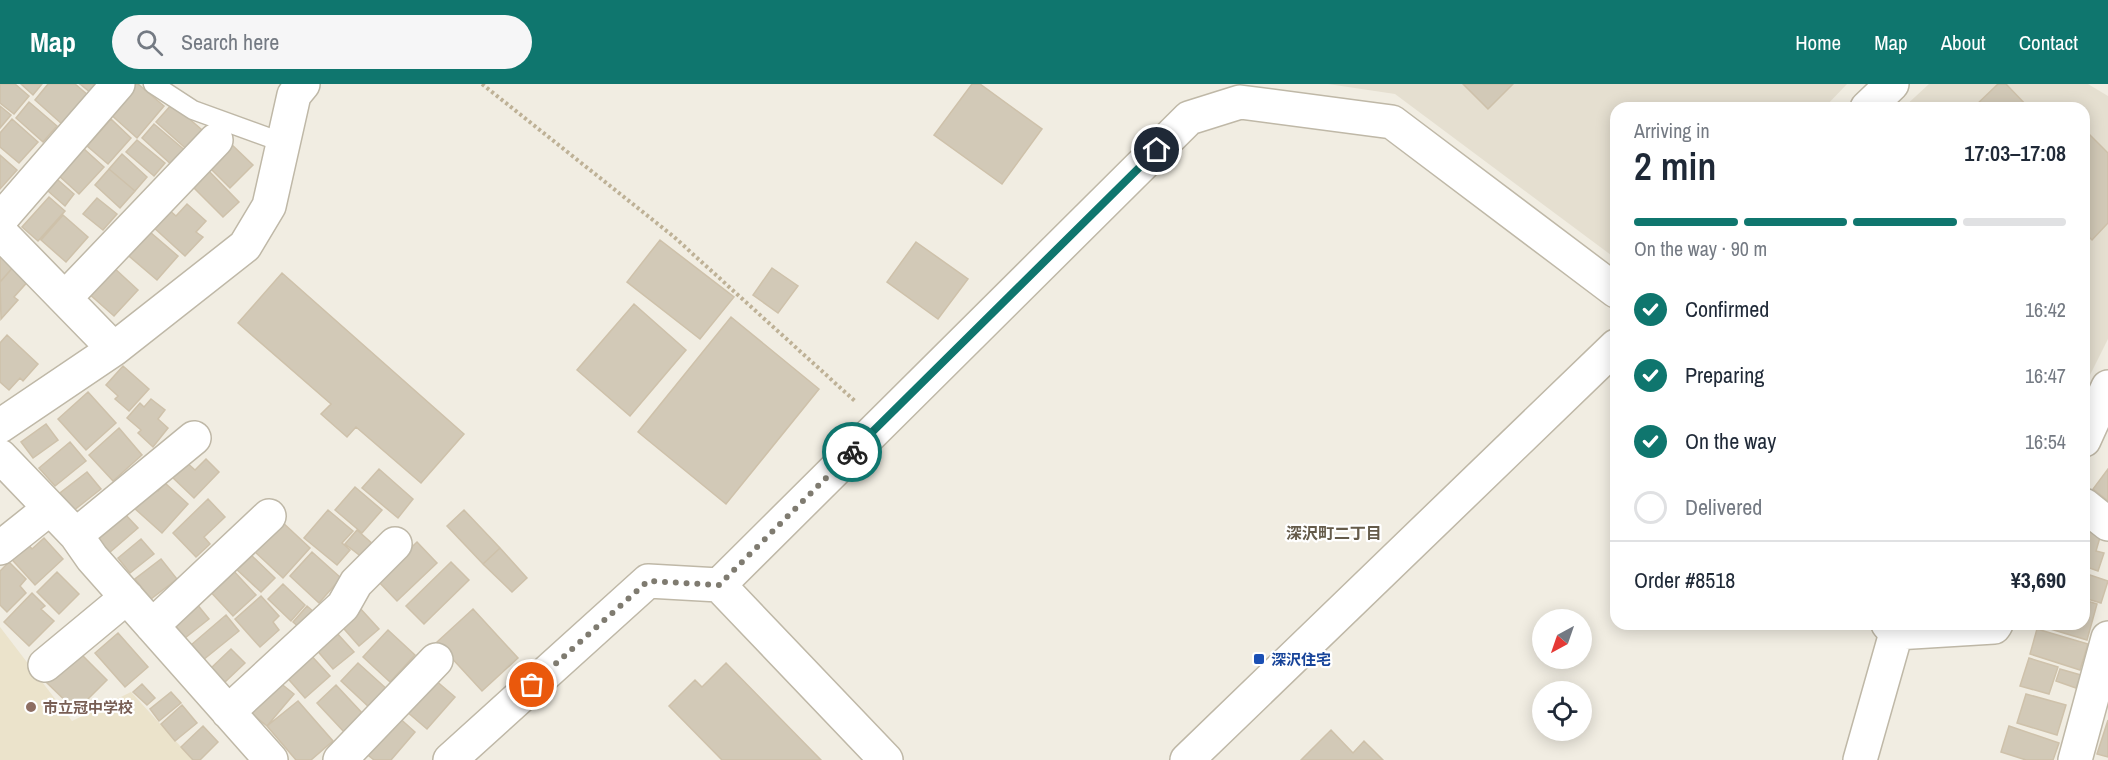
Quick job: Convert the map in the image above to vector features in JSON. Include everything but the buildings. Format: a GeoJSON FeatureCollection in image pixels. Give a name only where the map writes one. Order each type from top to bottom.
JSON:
{"type":"FeatureCollection","features":[{"type":"Feature","properties":{"kind":"street"},"geometry":{"type":"LineString","coordinates":[[0,220],[118,84]]}},
{"type":"Feature","properties":{"kind":"street"},"geometry":{"type":"LineString","coordinates":[[3,419],[114,349],[245,246],[269,206],[294,95],[303,84]]}},
{"type":"Feature","properties":{"kind":"street"},"geometry":{"type":"LineString","coordinates":[[719,585],[1189,118],[1220,84]]}},
{"type":"Feature","properties":{"kind":"street"},"geometry":{"type":"LineString","coordinates":[[1873,102],[1892,84]]}},
{"type":"Feature","properties":{"kind":"street"},"geometry":{"type":"LineString","coordinates":[[1189,118],[1240,102],[1392,122],[1610,286]]}},
{"type":"Feature","properties":{"kind":"street"},"geometry":{"type":"LineString","coordinates":[[64,298],[216,140]]}},
{"type":"Feature","properties":{"kind":"street"},"geometry":{"type":"LineString","coordinates":[[0,232],[114,349]]}},
{"type":"Feature","properties":{"kind":"street"},"geometry":{"type":"LineString","coordinates":[[1187,760],[1610,352]]}},
{"type":"Feature","properties":{"kind":"street"},"geometry":{"type":"LineString","coordinates":[[2090,427],[2108,387]]}},
{"type":"Feature","properties":{"kind":"street"},"geometry":{"type":"LineString","coordinates":[[76,535],[194,438]]}},
{"type":"Feature","properties":{"kind":"street"},"geometry":{"type":"LineString","coordinates":[[0,456],[76,535],[152,626],[271,760]]}},
{"type":"Feature","properties":{"kind":"street"},"geometry":{"type":"LineString","coordinates":[[0,548],[49,509]]}},
{"type":"Feature","properties":{"kind":"street"},"geometry":{"type":"LineString","coordinates":[[2090,510],[2108,524]]}},
{"type":"Feature","properties":{"kind":"street"},"geometry":{"type":"LineString","coordinates":[[152,626],[269,516]]}},
{"type":"Feature","properties":{"kind":"street"},"geometry":{"type":"LineString","coordinates":[[228,712],[343,606],[357,583],[395,544]]}},
{"type":"Feature","properties":{"kind":"street"},"geometry":{"type":"LineString","coordinates":[[450,760],[648,581],[719,585],[886,760]]}},
{"type":"Feature","properties":{"kind":"street"},"geometry":{"type":"LineString","coordinates":[[45,665],[127,597]]}},
{"type":"Feature","properties":{"kind":"street"},"geometry":{"type":"LineString","coordinates":[[1860,760],[1892,630]]}},
{"type":"Feature","properties":{"kind":"street"},"geometry":{"type":"LineString","coordinates":[[2075,760],[2108,638]]}},
{"type":"Feature","properties":{"kind":"street"},"geometry":{"type":"LineString","coordinates":[[340,760],[436,660]]}},
{"type":"Feature","properties":{"kind":"lane"},"geometry":{"type":"LineString","coordinates":[[153,84],[193,110],[284,143]]}},
{"type":"Feature","properties":{"kind":"path"},"geometry":{"type":"LineString","coordinates":[[482,84],[673,236],[880,425]]}},
{"type":"Feature","properties":{"kind":"shaded area"},"geometry":{"type":"Polygon","coordinates":[[[1328,84],[1847,84],[1830,102],[1610,102],[1610,254],[1395,94],[1328,84]]]}},
{"type":"Feature","properties":{"kind":"shaded area"},"geometry":{"type":"Polygon","coordinates":[[[1929,84],[2088,84],[2108,96],[2108,339],[2090,375],[2090,102],[1910,102],[1929,84]]]}},
{"type":"Feature","properties":{"kind":"shaded area","name":"市立冠中学校"},"geometry":{"type":"Polygon","coordinates":[[[0,627],[72,721],[131,692],[193,760],[0,760],[0,627]]]}},
{"type":"Feature","properties":{"kind":"way so far"},"geometry":{"type":"LineString","coordinates":[[532,685],[648,581],[719,585],[852,452]]}},
{"type":"Feature","properties":{"kind":"place","name":"深沢住宅"},"geometry":{"type":"Point","coordinates":[1259,659]}},
{"type":"Feature","properties":{"kind":"place","name":"市立冠中学校"},"geometry":{"type":"Point","coordinates":[31,707]}},
{"type":"Feature","properties":{"kind":"district","name":"深沢町二丁目"},"geometry":{"type":"Point","coordinates":[1334,533]}},
{"type":"Feature","properties":{"kind":"route"},"geometry":{"type":"LineString","coordinates":[[852,452],[1157,150]]}}]}
